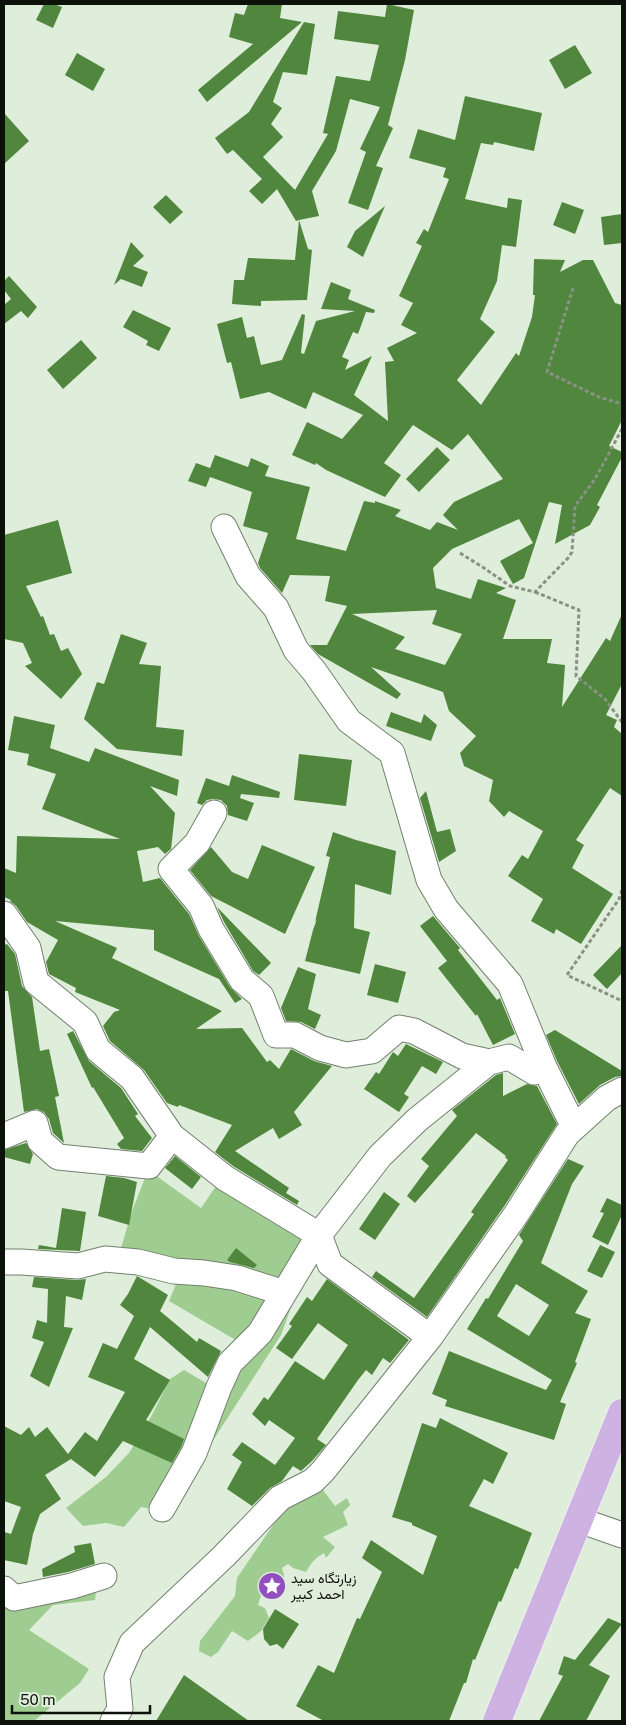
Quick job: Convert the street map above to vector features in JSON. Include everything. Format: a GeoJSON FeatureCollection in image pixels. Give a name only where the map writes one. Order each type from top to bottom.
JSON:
{"type":"FeatureCollection","features":[{"type":"Feature","properties":{"kind":"main road"},"geometry":{"type":"LineString","coordinates":[[497,1721],[622,1413]]}},
{"type":"Feature","properties":{"kind":"street"},"geometry":{"type":"LineString","coordinates":[[224,527],[248,576],[276,608],[296,650],[314,671],[349,721],[392,753],[429,880],[446,910],[510,984],[544,1067],[574,1127]]}},
{"type":"Feature","properties":{"kind":"street"},"geometry":{"type":"LineString","coordinates":[[214,813],[197,843],[171,869],[201,906],[211,929],[242,980],[261,996],[276,1035],[295,1035],[320,1048],[346,1055],[372,1051],[399,1028],[414,1031],[462,1056],[489,1062]]}},
{"type":"Feature","properties":{"kind":"street"},"geometry":{"type":"LineString","coordinates":[[4,914],[28,948],[36,982],[86,1022],[98,1050],[132,1078],[172,1136],[225,1178],[319,1235],[330,1264],[430,1337]]}},
{"type":"Feature","properties":{"kind":"street"},"geometry":{"type":"LineString","coordinates":[[162,1509],[194,1453],[218,1387],[230,1363],[260,1333],[319,1235],[380,1156],[417,1120],[489,1062],[509,1057],[534,1072],[544,1067]]}},
{"type":"Feature","properties":{"kind":"street"},"geometry":{"type":"LineString","coordinates":[[113,1721],[120,1709],[117,1677],[132,1643],[224,1556],[280,1498],[313,1481],[323,1471],[430,1337],[517,1212],[567,1134],[607,1098],[622,1090]]}},
{"type":"Feature","properties":{"kind":"street"},"geometry":{"type":"LineString","coordinates":[[4,1136],[35,1123],[40,1141],[58,1157],[150,1166],[172,1136]]}},
{"type":"Feature","properties":{"kind":"street"},"geometry":{"type":"LineString","coordinates":[[4,1262],[78,1266],[105,1259],[138,1262],[174,1271],[237,1278],[284,1293]]}},
{"type":"Feature","properties":{"kind":"street"},"geometry":{"type":"LineString","coordinates":[[578,1520],[622,1535]]}},
{"type":"Feature","properties":{"kind":"street"},"geometry":{"type":"LineString","coordinates":[[4,1589],[14,1598],[72,1586],[104,1576]]}},
{"type":"Feature","properties":{"kind":"path"},"geometry":{"type":"LineString","coordinates":[[573,288],[547,372],[599,397],[622,404]]}},
{"type":"Feature","properties":{"kind":"path"},"geometry":{"type":"LineString","coordinates":[[535,592],[572,552],[575,506],[595,479],[622,429]]}},
{"type":"Feature","properties":{"kind":"path"},"geometry":{"type":"LineString","coordinates":[[460,553],[510,586],[535,592],[579,610],[576,676],[606,699],[622,722]]}},
{"type":"Feature","properties":{"kind":"path"},"geometry":{"type":"LineString","coordinates":[[622,890],[618,899],[567,975],[622,1001]]}},
{"type":"Feature","properties":{"kind":"green space"},"geometry":{"type":"Polygon","coordinates":[[[148,1170],[201,1208],[223,1176],[285,1221],[312,1250],[281,1335],[183,1487],[157,1510],[141,1507],[124,1527],[106,1523],[83,1526],[66,1508],[106,1477],[129,1453],[151,1417],[170,1379],[184,1370],[211,1386],[239,1342],[169,1301],[176,1284],[119,1255],[131,1214],[148,1170]]]}},
{"type":"Feature","properties":{"kind":"green space"},"geometry":{"type":"Polygon","coordinates":[[[320,1486],[335,1506],[347,1498],[350,1505],[343,1512],[348,1525],[323,1537],[335,1547],[326,1558],[324,1553],[316,1559],[306,1572],[293,1568],[288,1564],[282,1568],[283,1580],[274,1575],[270,1584],[264,1585],[258,1605],[265,1608],[269,1618],[261,1631],[248,1641],[232,1631],[218,1652],[211,1657],[199,1651],[200,1641],[235,1596],[237,1578],[286,1506],[320,1486]]]}},
{"type":"Feature","properties":{"kind":"green space"},"geometry":{"type":"Polygon","coordinates":[[[98,1577],[95,1600],[53,1605],[29,1630],[89,1669],[80,1683],[34,1721],[4,1721],[4,1585],[24,1585],[98,1577]]]}},
{"type":"Feature","properties":{"kind":"building"},"geometry":{"type":"Polygon","coordinates":[[[44,4],[54,4],[62,7],[53,28],[36,20],[44,4]]]}},
{"type":"Feature","properties":{"kind":"building"},"geometry":{"type":"Polygon","coordinates":[[[248,4],[282,4],[280,18],[302,22],[207,102],[198,90],[253,44],[229,37],[235,13],[244,15],[248,4]]]}},
{"type":"Feature","properties":{"kind":"building"},"geometry":{"type":"Polygon","coordinates":[[[387,4],[414,10],[405,60],[388,125],[393,128],[376,166],[383,168],[368,210],[348,203],[366,152],[360,149],[380,107],[350,99],[336,151],[312,191],[319,216],[296,221],[277,189],[262,204],[249,191],[262,179],[233,150],[227,154],[215,138],[249,112],[304,22],[315,24],[307,75],[283,72],[273,102],[282,108],[271,124],[283,137],[263,157],[295,190],[328,134],[323,133],[336,76],[370,81],[379,45],[334,39],[338,11],[385,17],[387,4]]]}},
{"type":"Feature","properties":{"kind":"building"},"geometry":{"type":"Polygon","coordinates":[[[575,45],[592,73],[565,89],[549,60],[575,45]]]}},
{"type":"Feature","properties":{"kind":"building"},"geometry":{"type":"Polygon","coordinates":[[[77,53],[105,69],[93,91],[65,75],[77,53]]]}},
{"type":"Feature","properties":{"kind":"building"},"geometry":{"type":"Polygon","coordinates":[[[465,96],[542,113],[534,151],[494,142],[493,145],[481,143],[465,199],[507,208],[508,198],[522,200],[516,247],[502,245],[497,281],[480,319],[495,332],[457,380],[481,405],[516,353],[519,356],[532,317],[535,295],[533,295],[534,259],[565,260],[560,272],[583,260],[593,260],[615,303],[622,305],[622,420],[609,446],[622,452],[622,457],[597,505],[600,507],[590,525],[555,544],[562,505],[549,502],[524,578],[513,584],[500,561],[533,543],[519,519],[452,549],[433,568],[436,588],[471,599],[478,579],[506,588],[496,593],[516,600],[503,639],[552,639],[547,663],[565,665],[562,707],[606,638],[610,641],[622,614],[622,684],[606,715],[617,720],[614,727],[622,734],[622,796],[610,788],[576,840],[584,845],[572,868],[613,894],[581,944],[556,929],[554,934],[531,921],[543,899],[508,876],[522,855],[528,859],[543,831],[509,811],[504,817],[489,801],[493,780],[464,766],[460,753],[476,736],[449,711],[443,692],[371,667],[401,694],[397,699],[318,654],[310,645],[327,645],[347,606],[325,601],[330,576],[290,575],[282,593],[260,568],[258,563],[268,533],[243,526],[252,492],[210,477],[206,487],[188,481],[196,463],[210,468],[215,455],[248,467],[251,458],[269,466],[265,476],[310,487],[296,539],[346,551],[364,501],[375,503],[375,501],[401,510],[395,516],[430,530],[437,522],[458,530],[443,515],[454,502],[503,479],[468,434],[452,450],[413,425],[384,463],[401,475],[385,497],[326,470],[316,463],[315,465],[292,455],[307,422],[342,439],[363,415],[313,392],[306,409],[269,392],[240,399],[231,362],[227,363],[217,324],[242,317],[247,338],[254,336],[261,365],[282,360],[302,314],[305,315],[301,353],[304,354],[316,321],[355,311],[321,309],[331,282],[351,290],[348,299],[375,310],[374,313],[366,312],[358,334],[353,332],[342,357],[349,360],[345,370],[372,356],[354,395],[388,421],[385,362],[394,361],[387,348],[417,333],[401,325],[413,303],[399,296],[422,246],[416,243],[424,229],[428,232],[449,179],[443,177],[446,168],[409,158],[418,129],[455,140],[465,96]],[[437,610],[352,614],[405,637],[395,649],[445,665],[462,634],[432,624],[437,610]]]}},
{"type":"Feature","properties":{"kind":"building"},"geometry":{"type":"Polygon","coordinates":[[[4,113],[29,141],[4,164],[4,113]]]}},
{"type":"Feature","properties":{"kind":"building"},"geometry":{"type":"Polygon","coordinates":[[[166,195],[183,212],[170,224],[153,207],[166,195]]]}},
{"type":"Feature","properties":{"kind":"building"},"geometry":{"type":"Polygon","coordinates":[[[562,202],[584,210],[575,234],[553,225],[562,202]]]}},
{"type":"Feature","properties":{"kind":"building"},"geometry":{"type":"Polygon","coordinates":[[[385,206],[363,257],[347,247],[355,231],[385,206]]]}},
{"type":"Feature","properties":{"kind":"building"},"geometry":{"type":"Polygon","coordinates":[[[622,214],[622,243],[604,245],[601,217],[622,214]]]}},
{"type":"Feature","properties":{"kind":"building"},"geometry":{"type":"Polygon","coordinates":[[[299,220],[308,249],[312,250],[307,300],[261,301],[261,306],[232,304],[234,280],[244,280],[248,258],[295,260],[299,220]]]}},
{"type":"Feature","properties":{"kind":"building"},"geometry":{"type":"Polygon","coordinates":[[[131,242],[144,256],[133,266],[148,272],[142,287],[121,279],[114,285],[131,242]]]}},
{"type":"Feature","properties":{"kind":"building"},"geometry":{"type":"Polygon","coordinates":[[[9,276],[37,307],[28,318],[21,311],[4,324],[4,305],[11,299],[4,290],[4,281],[9,276]]]}},
{"type":"Feature","properties":{"kind":"building"},"geometry":{"type":"Polygon","coordinates":[[[133,310],[171,328],[159,351],[146,345],[148,341],[123,327],[133,310]]]}},
{"type":"Feature","properties":{"kind":"building"},"geometry":{"type":"Polygon","coordinates":[[[81,340],[97,358],[63,389],[47,370],[81,340]]]}},
{"type":"Feature","properties":{"kind":"building"},"geometry":{"type":"Polygon","coordinates":[[[437,447],[450,460],[419,492],[406,479],[437,447]]]}},
{"type":"Feature","properties":{"kind":"building"},"geometry":{"type":"Polygon","coordinates":[[[58,520],[72,573],[26,586],[41,617],[43,616],[50,635],[54,634],[61,651],[68,648],[82,674],[61,699],[25,666],[32,663],[23,643],[4,639],[4,535],[58,520]]]}},
{"type":"Feature","properties":{"kind":"building"},"geometry":{"type":"Polygon","coordinates":[[[121,634],[147,643],[139,664],[161,666],[156,727],[184,730],[182,756],[117,749],[84,719],[97,682],[104,684],[121,634]]]}},
{"type":"Feature","properties":{"kind":"building"},"geometry":{"type":"Polygon","coordinates":[[[391,712],[421,723],[424,714],[437,725],[431,741],[386,726],[391,712]]]}},
{"type":"Feature","properties":{"kind":"building"},"geometry":{"type":"Polygon","coordinates":[[[14,716],[55,725],[50,748],[89,762],[95,748],[179,780],[177,796],[150,786],[175,813],[171,849],[165,854],[158,847],[137,851],[143,882],[160,878],[189,914],[199,936],[230,987],[242,999],[235,1003],[219,979],[154,950],[154,930],[55,921],[117,948],[112,958],[222,1011],[196,1029],[242,1028],[267,1062],[270,1060],[279,1069],[291,1049],[314,1061],[332,1066],[294,1112],[302,1125],[279,1139],[273,1128],[235,1151],[289,1188],[286,1193],[299,1201],[297,1205],[233,1166],[215,1152],[232,1125],[179,1105],[178,1107],[167,1103],[144,1070],[110,1041],[103,1026],[114,1012],[120,1010],[75,992],[76,988],[49,974],[46,962],[58,940],[27,922],[11,900],[4,897],[4,868],[16,873],[17,836],[120,839],[42,809],[56,774],[27,765],[29,754],[8,750],[14,716]]]}},
{"type":"Feature","properties":{"kind":"building"},"geometry":{"type":"Polygon","coordinates":[[[299,754],[352,760],[346,806],[294,800],[299,754]]]}},
{"type":"Feature","properties":{"kind":"building"},"geometry":{"type":"Polygon","coordinates":[[[232,775],[280,792],[279,798],[241,794],[240,798],[254,803],[247,821],[228,815],[227,806],[221,800],[207,800],[202,805],[197,803],[206,778],[229,786],[232,775]]]}},
{"type":"Feature","properties":{"kind":"building"},"geometry":{"type":"Polygon","coordinates":[[[426,791],[437,832],[450,829],[456,851],[439,862],[420,798],[426,791]]]}},
{"type":"Feature","properties":{"kind":"building"},"geometry":{"type":"Polygon","coordinates":[[[333,832],[396,851],[391,895],[355,884],[354,928],[370,932],[360,974],[305,961],[317,919],[315,922],[330,857],[326,856],[333,832]]]}},
{"type":"Feature","properties":{"kind":"building"},"geometry":{"type":"Polygon","coordinates":[[[262,845],[315,867],[285,934],[211,896],[190,870],[211,847],[232,872],[248,879],[262,845]]]}},
{"type":"Feature","properties":{"kind":"building"},"geometry":{"type":"Polygon","coordinates":[[[217,907],[271,963],[259,975],[253,971],[217,907]]]}},
{"type":"Feature","properties":{"kind":"building"},"geometry":{"type":"Polygon","coordinates":[[[433,916],[460,948],[458,950],[497,1000],[500,998],[515,1034],[493,1045],[477,1014],[476,1016],[438,968],[447,961],[420,926],[433,916]]]}},
{"type":"Feature","properties":{"kind":"building"},"geometry":{"type":"Polygon","coordinates":[[[7,944],[15,954],[22,986],[32,997],[40,1051],[49,1049],[59,1096],[55,1097],[64,1143],[53,1133],[49,1119],[44,1112],[37,1109],[24,1112],[8,991],[4,991],[4,945],[7,944]]]}},
{"type":"Feature","properties":{"kind":"building"},"geometry":{"type":"Polygon","coordinates":[[[622,945],[622,973],[607,989],[593,975],[622,945]]]}},
{"type":"Feature","properties":{"kind":"building"},"geometry":{"type":"Polygon","coordinates":[[[375,964],[406,972],[398,1003],[367,995],[375,964]]]}},
{"type":"Feature","properties":{"kind":"building"},"geometry":{"type":"Polygon","coordinates":[[[298,967],[316,974],[308,1009],[321,1015],[315,1029],[301,1022],[286,1021],[281,1008],[298,967]]]}},
{"type":"Feature","properties":{"kind":"building"},"geometry":{"type":"Polygon","coordinates":[[[555,1030],[622,1071],[622,1076],[615,1077],[600,1085],[579,1104],[546,1035],[555,1030]]]}},
{"type":"Feature","properties":{"kind":"building"},"geometry":{"type":"Polygon","coordinates":[[[73,1031],[89,1061],[121,1088],[138,1114],[135,1116],[152,1138],[142,1151],[121,1149],[117,1144],[124,1138],[92,1088],[67,1034],[73,1031]]]}},
{"type":"Feature","properties":{"kind":"building"},"geometry":{"type":"Polygon","coordinates":[[[406,1044],[443,1062],[436,1074],[422,1066],[404,1094],[409,1097],[399,1112],[364,1089],[376,1072],[379,1074],[393,1052],[398,1056],[406,1044]]]}},
{"type":"Feature","properties":{"kind":"building"},"geometry":{"type":"Polygon","coordinates":[[[503,1073],[503,1096],[527,1084],[537,1086],[557,1124],[505,1205],[427,1317],[372,1277],[376,1271],[414,1298],[474,1214],[471,1212],[508,1160],[506,1156],[476,1133],[415,1203],[407,1196],[429,1166],[421,1159],[457,1116],[452,1110],[496,1075],[503,1073]]]}},
{"type":"Feature","properties":{"kind":"building"},"geometry":{"type":"Polygon","coordinates":[[[26,1143],[33,1154],[30,1164],[4,1157],[4,1150],[26,1143]]]}},
{"type":"Feature","properties":{"kind":"building"},"geometry":{"type":"Polygon","coordinates":[[[175,1156],[201,1177],[192,1189],[165,1168],[175,1156]]]}},
{"type":"Feature","properties":{"kind":"building"},"geometry":{"type":"Polygon","coordinates":[[[568,1159],[584,1166],[572,1184],[541,1263],[588,1291],[575,1313],[591,1319],[575,1362],[577,1363],[560,1402],[566,1404],[554,1440],[445,1406],[447,1400],[432,1394],[449,1351],[546,1390],[552,1380],[467,1329],[486,1298],[488,1299],[523,1241],[519,1235],[568,1159]],[[516,1284],[497,1316],[529,1336],[549,1305],[516,1284]]]}},
{"type":"Feature","properties":{"kind":"building"},"geometry":{"type":"Polygon","coordinates":[[[106,1176],[137,1182],[129,1225],[98,1216],[106,1176]]]}},
{"type":"Feature","properties":{"kind":"building"},"geometry":{"type":"Polygon","coordinates":[[[384,1192],[400,1204],[375,1240],[359,1229],[384,1192]]]}},
{"type":"Feature","properties":{"kind":"building"},"geometry":{"type":"Polygon","coordinates":[[[607,1198],[622,1205],[622,1215],[608,1245],[592,1237],[604,1213],[600,1212],[607,1198]]]}},
{"type":"Feature","properties":{"kind":"building"},"geometry":{"type":"Polygon","coordinates":[[[62,1208],[86,1212],[80,1251],[38,1249],[39,1245],[56,1248],[62,1208]]]}},
{"type":"Feature","properties":{"kind":"building"},"geometry":{"type":"Polygon","coordinates":[[[600,1245],[615,1252],[602,1278],[587,1271],[600,1245]]]}},
{"type":"Feature","properties":{"kind":"building"},"geometry":{"type":"Polygon","coordinates":[[[236,1248],[257,1265],[254,1268],[227,1260],[236,1248]]]}},
{"type":"Feature","properties":{"kind":"building"},"geometry":{"type":"Polygon","coordinates":[[[137,1276],[168,1295],[160,1311],[197,1342],[199,1338],[221,1351],[208,1377],[150,1327],[134,1359],[170,1380],[146,1420],[184,1439],[181,1447],[172,1463],[123,1441],[95,1477],[71,1459],[45,1475],[61,1499],[40,1514],[33,1534],[27,1565],[4,1560],[4,1532],[11,1534],[21,1507],[4,1501],[4,1426],[21,1435],[29,1427],[35,1437],[47,1427],[68,1454],[85,1432],[97,1441],[125,1392],[88,1377],[103,1343],[117,1349],[134,1316],[120,1305],[137,1276]]]}},
{"type":"Feature","properties":{"kind":"building"},"geometry":{"type":"Polygon","coordinates":[[[34,1277],[86,1279],[82,1300],[66,1296],[64,1327],[73,1328],[49,1387],[30,1376],[44,1342],[32,1338],[37,1320],[47,1323],[48,1289],[32,1287],[34,1277]]]}},
{"type":"Feature","properties":{"kind":"building"},"geometry":{"type":"Polygon","coordinates":[[[327,1279],[409,1340],[390,1363],[383,1358],[372,1375],[366,1370],[317,1439],[326,1445],[312,1461],[301,1471],[293,1466],[282,1481],[270,1488],[252,1506],[227,1489],[242,1462],[232,1455],[242,1442],[275,1465],[295,1438],[269,1420],[265,1426],[252,1414],[264,1397],[268,1400],[295,1361],[324,1380],[348,1345],[318,1323],[292,1359],[276,1348],[292,1326],[289,1324],[307,1297],[312,1301],[327,1279]]]}},
{"type":"Feature","properties":{"kind":"building"},"geometry":{"type":"Polygon","coordinates":[[[440,1418],[508,1453],[493,1484],[484,1479],[469,1506],[532,1533],[518,1569],[515,1568],[501,1602],[499,1601],[475,1660],[473,1659],[466,1683],[464,1683],[449,1721],[324,1721],[296,1706],[318,1665],[334,1673],[357,1618],[360,1619],[382,1572],[362,1558],[371,1540],[423,1575],[437,1536],[412,1525],[412,1523],[392,1517],[422,1423],[436,1428],[440,1418]]]}},
{"type":"Feature","properties":{"kind":"building"},"geometry":{"type":"Polygon","coordinates":[[[91,1543],[95,1564],[43,1577],[42,1569],[75,1552],[74,1546],[91,1543]]]}},
{"type":"Feature","properties":{"kind":"building"},"geometry":{"type":"Polygon","coordinates":[[[275,1609],[299,1624],[283,1649],[277,1644],[270,1646],[264,1639],[263,1629],[275,1609]]]}},
{"type":"Feature","properties":{"kind":"building"},"geometry":{"type":"Polygon","coordinates":[[[608,1618],[622,1624],[589,1665],[610,1676],[586,1721],[539,1721],[563,1676],[558,1674],[564,1656],[575,1660],[608,1618]]]}},
{"type":"Feature","properties":{"kind":"building"},"geometry":{"type":"Polygon","coordinates":[[[184,1675],[249,1721],[156,1721],[184,1675]]]}},
{"type":"Feature","properties":{"kind":"place","name":"زیارتگاه سید احمد کبیر"},"geometry":{"type":"Point","coordinates":[272,1586]}}]}
